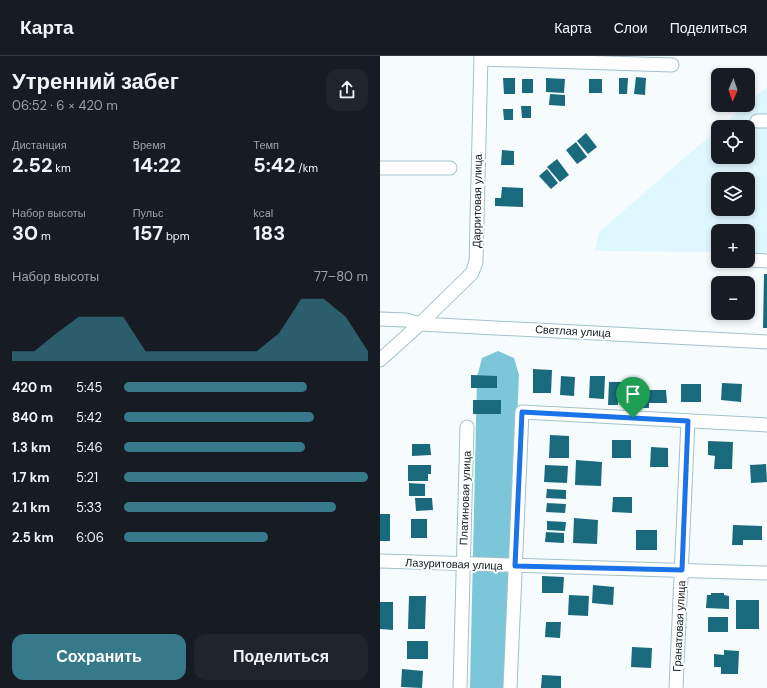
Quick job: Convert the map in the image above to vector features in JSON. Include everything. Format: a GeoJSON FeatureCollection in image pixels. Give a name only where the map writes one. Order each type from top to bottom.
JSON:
{"type":"FeatureCollection","features":[{"type":"Feature","properties":{"kind":"street"},"geometry":{"type":"LineString","coordinates":[[481,58],[672,65]]}},
{"type":"Feature","properties":{"kind":"street","name":"Дарритовая улица"},"geometry":{"type":"LineString","coordinates":[[380,360],[420,324],[472,273],[476,262],[481,58]]}},
{"type":"Feature","properties":{"kind":"street"},"geometry":{"type":"LineString","coordinates":[[380,168],[450,168]]}},
{"type":"Feature","properties":{"kind":"street"},"geometry":{"type":"LineString","coordinates":[[755,260],[767,261]]}},
{"type":"Feature","properties":{"kind":"street","name":"Светлая улица"},"geometry":{"type":"LineString","coordinates":[[380,319],[406,320],[420,324],[767,342]]}},
{"type":"Feature","properties":{"kind":"street"},"geometry":{"type":"LineString","coordinates":[[510,688],[522,412],[767,425]]}},
{"type":"Feature","properties":{"kind":"street","name":"Гранатовая улица"},"geometry":{"type":"LineString","coordinates":[[676,688],[688,421]]}},
{"type":"Feature","properties":{"kind":"street","name":"Платиновая улица"},"geometry":{"type":"LineString","coordinates":[[460,688],[467,427]]}},
{"type":"Feature","properties":{"kind":"street","name":"Лазуритовая улица"},"geometry":{"type":"LineString","coordinates":[[380,562],[767,573]]}},
{"type":"Feature","properties":{"kind":"shaded area"},"geometry":{"type":"Polygon","coordinates":[[[767,87],[767,253],[755,253],[755,224],[711,224],[711,252],[595,251],[599,232],[711,135],[711,164],[755,164],[755,120],[728,120],[738,112],[755,112],[755,97],[767,87]]]}},
{"type":"Feature","properties":{"kind":"shaded area"},"geometry":{"type":"Polygon","coordinates":[[[498,351],[514,358],[519,375],[505,688],[470,688],[477,377],[482,358],[498,351]]]}},
{"type":"Feature","properties":{"kind":"building"},"geometry":{"type":"Polygon","coordinates":[[[636,77],[646,78],[645,95],[634,94],[636,77]]]}},
{"type":"Feature","properties":{"kind":"building"},"geometry":{"type":"Polygon","coordinates":[[[503,78],[515,78],[515,94],[504,94],[503,78]]]}},
{"type":"Feature","properties":{"kind":"building"},"geometry":{"type":"Polygon","coordinates":[[[546,78],[565,79],[564,93],[546,92],[546,78]]]}},
{"type":"Feature","properties":{"kind":"building"},"geometry":{"type":"Polygon","coordinates":[[[619,78],[628,78],[627,94],[619,94],[619,78]]]}},
{"type":"Feature","properties":{"kind":"building"},"geometry":{"type":"Polygon","coordinates":[[[522,79],[533,79],[533,93],[522,93],[522,79]]]}},
{"type":"Feature","properties":{"kind":"building"},"geometry":{"type":"Polygon","coordinates":[[[589,79],[602,79],[602,93],[589,93],[589,79]]]}},
{"type":"Feature","properties":{"kind":"building"},"geometry":{"type":"Polygon","coordinates":[[[550,94],[565,95],[565,106],[549,105],[550,94]]]}},
{"type":"Feature","properties":{"kind":"building"},"geometry":{"type":"Polygon","coordinates":[[[521,106],[531,106],[531,118],[522,118],[521,106]]]}},
{"type":"Feature","properties":{"kind":"building"},"geometry":{"type":"Polygon","coordinates":[[[503,109],[513,109],[513,120],[504,120],[503,109]]]}},
{"type":"Feature","properties":{"kind":"building"},"geometry":{"type":"Polygon","coordinates":[[[586,133],[597,147],[588,154],[577,141],[586,133]]]}},
{"type":"Feature","properties":{"kind":"building"},"geometry":{"type":"Polygon","coordinates":[[[576,142],[587,157],[577,164],[566,150],[576,142]]]}},
{"type":"Feature","properties":{"kind":"building"},"geometry":{"type":"Polygon","coordinates":[[[502,150],[514,151],[514,165],[501,165],[502,150]]]}},
{"type":"Feature","properties":{"kind":"building"},"geometry":{"type":"Polygon","coordinates":[[[557,159],[569,175],[560,182],[547,167],[557,159]]]}},
{"type":"Feature","properties":{"kind":"building"},"geometry":{"type":"Polygon","coordinates":[[[547,169],[558,183],[551,189],[539,176],[547,169]]]}},
{"type":"Feature","properties":{"kind":"building"},"geometry":{"type":"Polygon","coordinates":[[[502,187],[523,188],[523,207],[495,206],[495,198],[501,198],[502,187]]]}},
{"type":"Feature","properties":{"kind":"building"},"geometry":{"type":"Polygon","coordinates":[[[764,274],[767,274],[767,328],[763,328],[764,274]]]}},
{"type":"Feature","properties":{"kind":"building"},"geometry":{"type":"Polygon","coordinates":[[[533,369],[552,370],[551,393],[533,393],[533,369]]]}},
{"type":"Feature","properties":{"kind":"building"},"geometry":{"type":"Polygon","coordinates":[[[471,375],[497,376],[497,388],[471,388],[471,375]]]}},
{"type":"Feature","properties":{"kind":"building"},"geometry":{"type":"Polygon","coordinates":[[[561,376],[575,377],[574,396],[560,395],[561,376]]]}},
{"type":"Feature","properties":{"kind":"building"},"geometry":{"type":"Polygon","coordinates":[[[590,376],[605,376],[604,399],[589,398],[590,376]]]}},
{"type":"Feature","properties":{"kind":"building"},"geometry":{"type":"Polygon","coordinates":[[[609,382],[628,382],[627,400],[618,400],[618,405],[608,405],[609,382]]]}},
{"type":"Feature","properties":{"kind":"building"},"geometry":{"type":"Polygon","coordinates":[[[722,383],[742,384],[741,402],[721,400],[722,383]]]}},
{"type":"Feature","properties":{"kind":"building"},"geometry":{"type":"Polygon","coordinates":[[[681,384],[701,384],[701,402],[681,402],[681,384]]]}},
{"type":"Feature","properties":{"kind":"building"},"geometry":{"type":"Polygon","coordinates":[[[635,390],[666,390],[667,403],[649,403],[649,408],[636,408],[635,390]]]}},
{"type":"Feature","properties":{"kind":"building"},"geometry":{"type":"Polygon","coordinates":[[[473,400],[501,400],[501,414],[473,414],[473,400]]]}},
{"type":"Feature","properties":{"kind":"building"},"geometry":{"type":"Polygon","coordinates":[[[550,435],[569,436],[569,458],[549,458],[550,435]]]}},
{"type":"Feature","properties":{"kind":"building"},"geometry":{"type":"Polygon","coordinates":[[[612,440],[631,440],[631,458],[612,458],[612,440]]]}},
{"type":"Feature","properties":{"kind":"building"},"geometry":{"type":"Polygon","coordinates":[[[708,441],[733,442],[732,469],[714,469],[715,456],[708,455],[708,441]]]}},
{"type":"Feature","properties":{"kind":"building"},"geometry":{"type":"Polygon","coordinates":[[[412,444],[430,444],[431,455],[412,456],[412,444]]]}},
{"type":"Feature","properties":{"kind":"building"},"geometry":{"type":"Polygon","coordinates":[[[651,447],[668,448],[669,467],[650,467],[651,447]]]}},
{"type":"Feature","properties":{"kind":"building"},"geometry":{"type":"Polygon","coordinates":[[[576,460],[602,462],[601,486],[575,485],[576,460]]]}},
{"type":"Feature","properties":{"kind":"building"},"geometry":{"type":"Polygon","coordinates":[[[766,464],[767,482],[751,483],[750,465],[766,464]]]}},
{"type":"Feature","properties":{"kind":"building"},"geometry":{"type":"Polygon","coordinates":[[[408,465],[431,465],[431,474],[428,474],[428,481],[408,481],[408,465]]]}},
{"type":"Feature","properties":{"kind":"building"},"geometry":{"type":"Polygon","coordinates":[[[545,465],[568,466],[567,483],[544,482],[545,465]]]}},
{"type":"Feature","properties":{"kind":"building"},"geometry":{"type":"Polygon","coordinates":[[[409,483],[425,484],[425,496],[409,496],[409,483]]]}},
{"type":"Feature","properties":{"kind":"building"},"geometry":{"type":"Polygon","coordinates":[[[547,489],[566,490],[566,499],[546,498],[547,489]]]}},
{"type":"Feature","properties":{"kind":"building"},"geometry":{"type":"Polygon","coordinates":[[[613,497],[632,497],[632,513],[612,512],[613,497]]]}},
{"type":"Feature","properties":{"kind":"building"},"geometry":{"type":"Polygon","coordinates":[[[415,498],[432,498],[433,510],[416,511],[415,498]]]}},
{"type":"Feature","properties":{"kind":"building"},"geometry":{"type":"Polygon","coordinates":[[[547,503],[566,504],[565,513],[546,512],[547,503]]]}},
{"type":"Feature","properties":{"kind":"building"},"geometry":{"type":"Polygon","coordinates":[[[380,514],[390,514],[390,541],[380,541],[380,514]]]}},
{"type":"Feature","properties":{"kind":"building"},"geometry":{"type":"Polygon","coordinates":[[[574,518],[598,520],[597,544],[573,543],[574,518]]]}},
{"type":"Feature","properties":{"kind":"building"},"geometry":{"type":"Polygon","coordinates":[[[411,519],[427,519],[427,538],[411,538],[411,519]]]}},
{"type":"Feature","properties":{"kind":"building"},"geometry":{"type":"Polygon","coordinates":[[[547,521],[566,522],[565,531],[547,530],[547,521]]]}},
{"type":"Feature","properties":{"kind":"building"},"geometry":{"type":"Polygon","coordinates":[[[733,525],[762,526],[762,540],[743,540],[743,545],[732,545],[733,525]]]}},
{"type":"Feature","properties":{"kind":"building"},"geometry":{"type":"Polygon","coordinates":[[[636,530],[657,530],[657,550],[636,550],[636,530]]]}},
{"type":"Feature","properties":{"kind":"building"},"geometry":{"type":"Polygon","coordinates":[[[546,532],[564,533],[564,543],[545,542],[546,532]]]}},
{"type":"Feature","properties":{"kind":"building"},"geometry":{"type":"Polygon","coordinates":[[[542,576],[564,577],[563,593],[542,593],[542,576]]]}},
{"type":"Feature","properties":{"kind":"building"},"geometry":{"type":"Polygon","coordinates":[[[593,585],[614,587],[613,605],[592,603],[593,585]]]}},
{"type":"Feature","properties":{"kind":"building"},"geometry":{"type":"Polygon","coordinates":[[[711,593],[724,593],[724,595],[729,596],[729,609],[706,608],[707,595],[711,595],[711,593]]]}},
{"type":"Feature","properties":{"kind":"building"},"geometry":{"type":"Polygon","coordinates":[[[569,595],[589,596],[588,616],[568,615],[569,595]]]}},
{"type":"Feature","properties":{"kind":"building"},"geometry":{"type":"Polygon","coordinates":[[[409,596],[426,596],[425,629],[408,629],[409,596]]]}},
{"type":"Feature","properties":{"kind":"building"},"geometry":{"type":"Polygon","coordinates":[[[736,600],[759,600],[759,629],[736,629],[736,600]]]}},
{"type":"Feature","properties":{"kind":"building"},"geometry":{"type":"Polygon","coordinates":[[[380,602],[393,602],[393,630],[380,629],[380,602]]]}},
{"type":"Feature","properties":{"kind":"building"},"geometry":{"type":"Polygon","coordinates":[[[708,617],[728,617],[728,632],[708,632],[708,617]]]}},
{"type":"Feature","properties":{"kind":"building"},"geometry":{"type":"Polygon","coordinates":[[[546,622],[561,622],[560,638],[545,637],[546,622]]]}},
{"type":"Feature","properties":{"kind":"building"},"geometry":{"type":"Polygon","coordinates":[[[407,641],[428,641],[428,659],[407,659],[407,641]]]}},
{"type":"Feature","properties":{"kind":"building"},"geometry":{"type":"Polygon","coordinates":[[[632,647],[652,648],[651,668],[631,667],[632,647]]]}},
{"type":"Feature","properties":{"kind":"building"},"geometry":{"type":"Polygon","coordinates":[[[724,650],[739,651],[738,674],[721,674],[721,667],[714,667],[714,654],[724,655],[724,650]]]}},
{"type":"Feature","properties":{"kind":"building"},"geometry":{"type":"Polygon","coordinates":[[[402,669],[423,671],[422,688],[401,687],[402,669]]]}},
{"type":"Feature","properties":{"kind":"building"},"geometry":{"type":"Polygon","coordinates":[[[542,675],[561,676],[561,688],[541,688],[542,675]]]}},
{"type":"Feature","properties":{"kind":"route"},"geometry":{"type":"LineString","coordinates":[[522,412],[633,418],[688,421],[682,570],[515,566],[522,412]]}}]}
